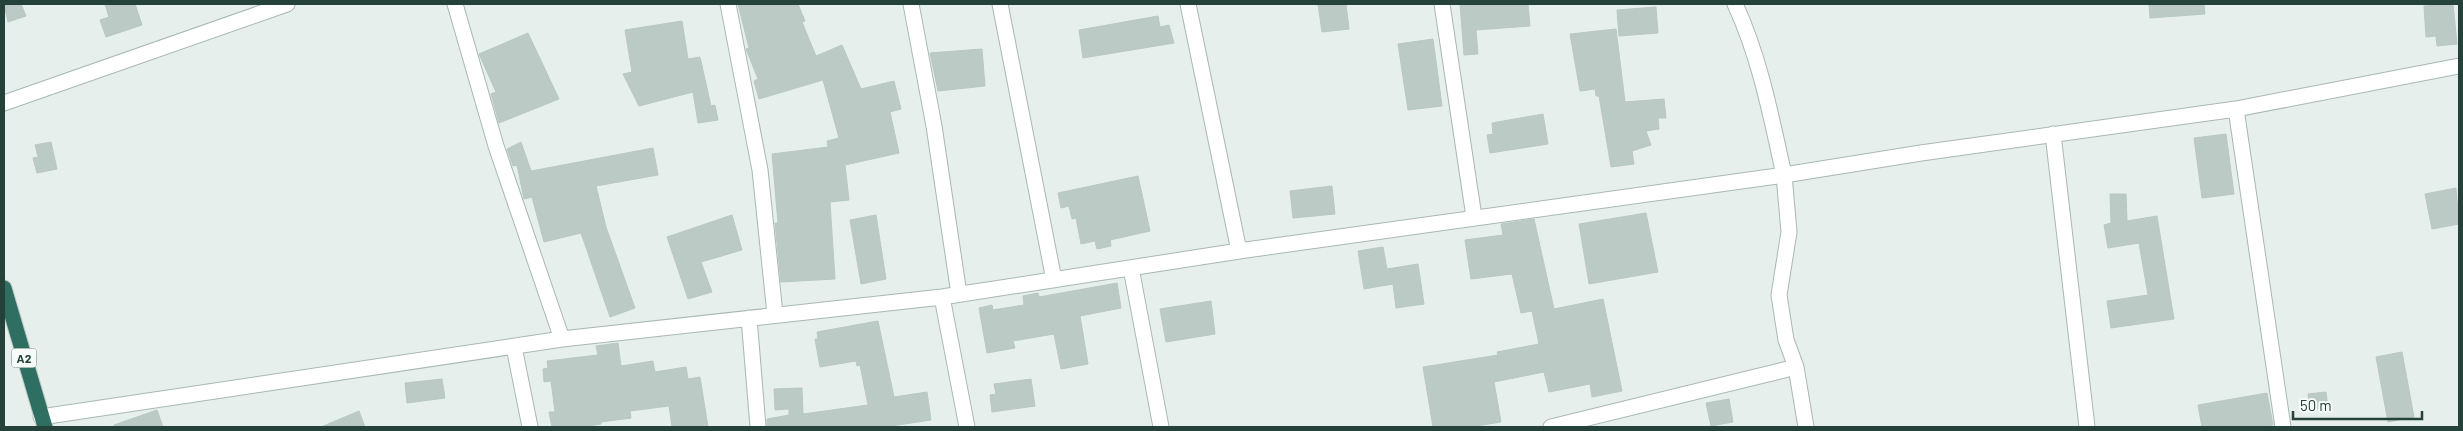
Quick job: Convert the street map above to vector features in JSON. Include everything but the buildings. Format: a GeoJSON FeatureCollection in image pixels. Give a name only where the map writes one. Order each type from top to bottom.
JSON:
{"type":"FeatureCollection","features":[{"type":"Feature","properties":{"kind":"highway","name":"A2"},"geometry":{"type":"LineString","coordinates":[[4,288],[43,422]]}},
{"type":"Feature","properties":{"kind":"street"},"geometry":{"type":"LineString","coordinates":[[4,103],[285,4]]}},
{"type":"Feature","properties":{"kind":"street"},"geometry":{"type":"LineString","coordinates":[[454,4],[496,146],[562,339]]}},
{"type":"Feature","properties":{"kind":"street"},"geometry":{"type":"LineString","coordinates":[[728,4],[760,170],[775,314]]}},
{"type":"Feature","properties":{"kind":"street"},"geometry":{"type":"LineString","coordinates":[[911,4],[934,126],[959,294]]}},
{"type":"Feature","properties":{"kind":"street"},"geometry":{"type":"LineString","coordinates":[[1000,4],[1054,280]]}},
{"type":"Feature","properties":{"kind":"street"},"geometry":{"type":"LineString","coordinates":[[1188,4],[1239,251]]}},
{"type":"Feature","properties":{"kind":"street"},"geometry":{"type":"LineString","coordinates":[[1442,4],[1474,217]]}},
{"type":"Feature","properties":{"kind":"street"},"geometry":{"type":"LineString","coordinates":[[1735,4],[1750,38],[1763,81],[1784,175],[1789,232],[1779,295],[1786,340],[1796,367],[1806,427]]}},
{"type":"Feature","properties":{"kind":"street"},"geometry":{"type":"LineString","coordinates":[[43,422],[562,339],[942,297],[1239,251],[1784,175],[2053,134],[2236,109],[2459,66]]}},
{"type":"Feature","properties":{"kind":"street"},"geometry":{"type":"LineString","coordinates":[[2236,109],[2283,427]]}},
{"type":"Feature","properties":{"kind":"street"},"geometry":{"type":"LineString","coordinates":[[2053,134],[2087,427]]}},
{"type":"Feature","properties":{"kind":"street"},"geometry":{"type":"LineString","coordinates":[[1131,268],[1161,427]]}},
{"type":"Feature","properties":{"kind":"street"},"geometry":{"type":"LineString","coordinates":[[942,297],[967,427]]}},
{"type":"Feature","properties":{"kind":"street"},"geometry":{"type":"LineString","coordinates":[[749,318],[758,427]]}},
{"type":"Feature","properties":{"kind":"street"},"geometry":{"type":"LineString","coordinates":[[514,348],[530,427]]}},
{"type":"Feature","properties":{"kind":"street"},"geometry":{"type":"LineString","coordinates":[[1551,427],[1796,367]]}}]}
